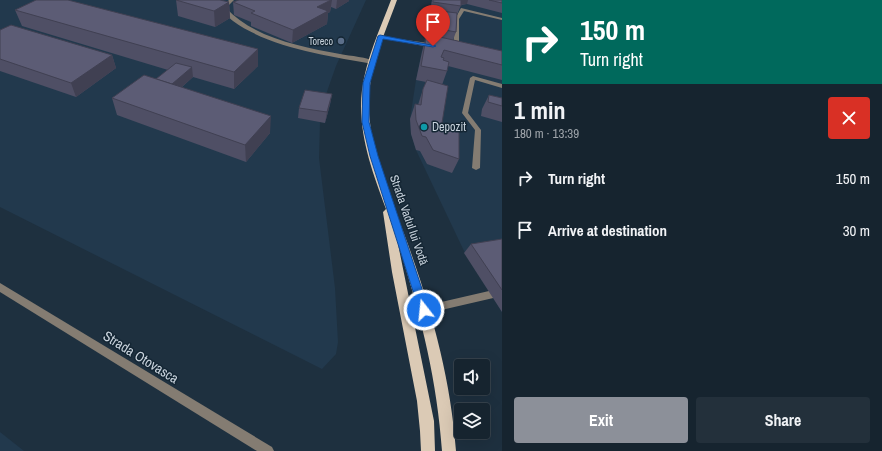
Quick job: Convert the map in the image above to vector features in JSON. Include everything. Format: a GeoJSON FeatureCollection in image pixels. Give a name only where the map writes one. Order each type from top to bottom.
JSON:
{"type":"FeatureCollection","features":[{"type":"Feature","properties":{"kind":"main road","name":"Strada Vadul lui Vodă"},"geometry":{"type":"LineString","coordinates":[[394,0],[380,36],[366,83],[365,122],[385,190],[424,310],[441,377],[448,426],[449,451]]}},
{"type":"Feature","properties":{"kind":"main road"},"geometry":{"type":"LineString","coordinates":[[385,190],[391,241],[408,315],[424,406],[428,435],[428,451]]}},
{"type":"Feature","properties":{"kind":"street"},"geometry":{"type":"LineString","coordinates":[[232,0],[224,6],[223,10],[236,22],[289,46],[373,62]]}},
{"type":"Feature","properties":{"kind":"street"},"geometry":{"type":"LineString","coordinates":[[464,52],[453,50],[457,19],[462,9],[502,19]]}},
{"type":"Feature","properties":{"kind":"street"},"geometry":{"type":"LineString","coordinates":[[380,36],[438,46]]}},
{"type":"Feature","properties":{"kind":"street"},"geometry":{"type":"LineString","coordinates":[[476,168],[478,130],[465,113],[472,78],[502,86]]}},
{"type":"Feature","properties":{"kind":"street","name":"Strada Otovasca"},"geometry":{"type":"LineString","coordinates":[[0,287],[268,451]]}},
{"type":"Feature","properties":{"kind":"street"},"geometry":{"type":"LineString","coordinates":[[424,310],[502,292]]}},
{"type":"Feature","properties":{"kind":"shaded area"},"geometry":{"type":"Polygon","coordinates":[[[0,0],[366,0],[336,66],[324,100],[331,102],[325,123],[320,122],[319,158],[335,288],[338,342],[336,354],[322,369],[0,207],[0,0]]]}},
{"type":"Feature","properties":{"kind":"shaded area"},"geometry":{"type":"Polygon","coordinates":[[[432,0],[491,0],[502,3],[502,312],[465,253],[416,150],[411,134],[410,119],[416,80],[432,0]]]}},
{"type":"Feature","properties":{"kind":"shaded area"},"geometry":{"type":"Polygon","coordinates":[[[0,432],[24,451],[0,451],[0,432]]]}},
{"type":"Feature","properties":{"kind":"building"},"geometry":{"type":"Polygon","coordinates":[[[36,0],[68,0],[258,49],[234,72],[15,10],[36,0]]]}},
{"type":"Feature","properties":{"kind":"building"},"geometry":{"type":"Polygon","coordinates":[[[176,0],[220,0],[229,2],[214,11],[176,0]]]}},
{"type":"Feature","properties":{"kind":"building"},"geometry":{"type":"Polygon","coordinates":[[[239,0],[331,0],[317,7],[328,11],[293,30],[251,13],[255,11],[233,2],[239,0]]]}},
{"type":"Feature","properties":{"kind":"building"},"geometry":{"type":"Polygon","coordinates":[[[433,0],[461,0],[461,6],[433,2],[433,0]]]}},
{"type":"Feature","properties":{"kind":"building"},"geometry":{"type":"Polygon","coordinates":[[[489,0],[502,0],[502,3],[489,0]]]}},
{"type":"Feature","properties":{"kind":"building"},"geometry":{"type":"Polygon","coordinates":[[[432,10],[457,13],[456,32],[445,30],[444,34],[428,31],[432,10]]]}},
{"type":"Feature","properties":{"kind":"building"},"geometry":{"type":"Polygon","coordinates":[[[11,25],[112,55],[71,83],[0,59],[0,30],[11,25]]]}},
{"type":"Feature","properties":{"kind":"building"},"geometry":{"type":"Polygon","coordinates":[[[431,35],[502,51],[502,65],[444,50],[441,57],[444,58],[443,60],[449,62],[447,71],[421,66],[426,38],[431,35]]]}},
{"type":"Feature","properties":{"kind":"building"},"geometry":{"type":"Polygon","coordinates":[[[176,63],[192,67],[172,84],[156,79],[176,63]]]}},
{"type":"Feature","properties":{"kind":"building"},"geometry":{"type":"Polygon","coordinates":[[[144,75],[271,116],[245,145],[112,98],[144,75]]]}},
{"type":"Feature","properties":{"kind":"building"},"geometry":{"type":"Polygon","coordinates":[[[427,80],[448,86],[442,123],[456,126],[455,130],[459,131],[459,159],[433,150],[426,137],[422,136],[416,120],[415,104],[421,105],[423,89],[427,80]]]}},
{"type":"Feature","properties":{"kind":"building"},"geometry":{"type":"Polygon","coordinates":[[[305,90],[332,94],[327,112],[299,108],[305,90]]]}},
{"type":"Feature","properties":{"kind":"building"},"geometry":{"type":"Polygon","coordinates":[[[489,95],[502,98],[502,106],[488,102],[489,95]]]}},
{"type":"Feature","properties":{"kind":"building"},"geometry":{"type":"Polygon","coordinates":[[[502,239],[502,290],[471,244],[502,239]]]}},
{"type":"Feature","properties":{"kind":"place","name":"Toreco"},"geometry":{"type":"Point","coordinates":[341,41]}},
{"type":"Feature","properties":{"kind":"place","name":"Depozit"},"geometry":{"type":"Point","coordinates":[424,127]}},
{"type":"Feature","properties":{"kind":"route"},"geometry":{"type":"LineString","coordinates":[[424,310],[374,156],[365,122],[365,102],[366,83],[380,36],[433,46]]}}]}
